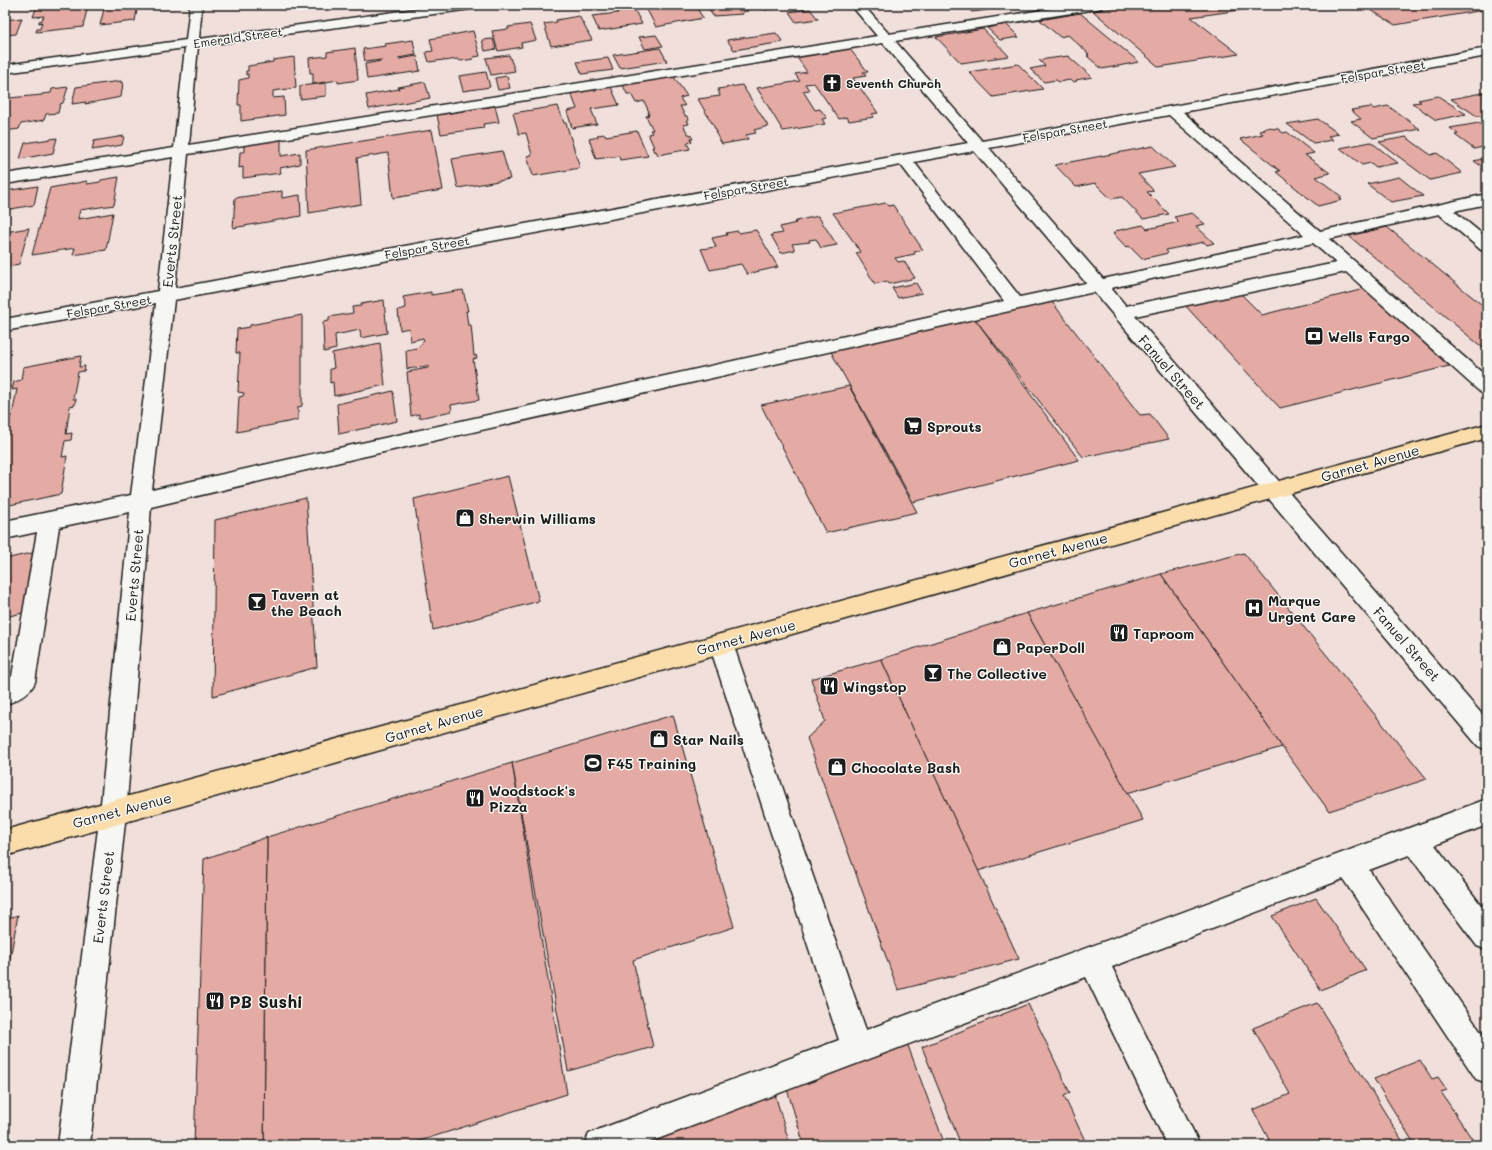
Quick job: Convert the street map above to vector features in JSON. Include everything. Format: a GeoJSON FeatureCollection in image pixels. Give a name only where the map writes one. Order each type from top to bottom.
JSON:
{"type":"FeatureCollection","features":[{"type":"Feature","properties":{"kind":"main road","name":"Garnet Avenue"},"geometry":{"type":"LineString","coordinates":[[5,843],[1487,431]]}},
{"type":"Feature","properties":{"kind":"street","name":"Everts Street"},"geometry":{"type":"LineString","coordinates":[[74,1145],[113,813],[140,500],[166,295],[196,5]]}},
{"type":"Feature","properties":{"kind":"street","name":"Emerald Street"},"geometry":{"type":"LineString","coordinates":[[5,69],[471,5]]}},
{"type":"Feature","properties":{"kind":"street","name":"Fanuel Street"},"geometry":{"type":"LineString","coordinates":[[856,5],[979,145],[1097,286],[1275,490],[1487,738]]}},
{"type":"Feature","properties":{"kind":"street"},"geometry":{"type":"LineString","coordinates":[[5,179],[1097,5]]}},
{"type":"Feature","properties":{"kind":"street","name":"Felspar Street"},"geometry":{"type":"LineString","coordinates":[[5,325],[1487,52]]}},
{"type":"Feature","properties":{"kind":"street"},"geometry":{"type":"LineString","coordinates":[[1172,110],[1487,387]]}},
{"type":"Feature","properties":{"kind":"street"},"geometry":{"type":"LineString","coordinates":[[904,159],[1016,304]]}},
{"type":"Feature","properties":{"kind":"street"},"geometry":{"type":"LineString","coordinates":[[5,530],[192,490],[357,451],[1487,199]]}},
{"type":"Feature","properties":{"kind":"street"},"geometry":{"type":"LineString","coordinates":[[1442,209],[1487,246]]}},
{"type":"Feature","properties":{"kind":"street"},"geometry":{"type":"LineString","coordinates":[[1121,313],[1348,266]]}},
{"type":"Feature","properties":{"kind":"street"},"geometry":{"type":"LineString","coordinates":[[5,694],[23,682],[50,520]]}},
{"type":"Feature","properties":{"kind":"street"},"geometry":{"type":"LineString","coordinates":[[721,644],[857,1049]]}},
{"type":"Feature","properties":{"kind":"street"},"geometry":{"type":"LineString","coordinates":[[600,1145],[1487,812]]}},
{"type":"Feature","properties":{"kind":"street"},"geometry":{"type":"LineString","coordinates":[[1414,839],[1487,936]]}},
{"type":"Feature","properties":{"kind":"street"},"geometry":{"type":"LineString","coordinates":[[1349,864],[1487,1068]]}},
{"type":"Feature","properties":{"kind":"street"},"geometry":{"type":"LineString","coordinates":[[1093,960],[1184,1145]]}},
{"type":"Feature","properties":{"kind":"building"},"geometry":{"type":"Polygon","coordinates":[[[88,5],[83,27],[36,32],[37,29],[40,29],[42,22],[39,23],[39,21],[42,20],[44,16],[33,17],[37,6],[88,5]]]}},
{"type":"Feature","properties":{"kind":"building"},"geometry":{"type":"Polygon","coordinates":[[[105,5],[138,5],[135,21],[100,25],[105,5]]]}},
{"type":"Feature","properties":{"kind":"building"},"geometry":{"type":"Polygon","coordinates":[[[695,5],[703,18],[656,27],[645,6],[695,5]]]}},
{"type":"Feature","properties":{"kind":"building"},"geometry":{"type":"Polygon","coordinates":[[[707,5],[744,5],[748,11],[742,12],[743,14],[713,16],[707,5]]]}},
{"type":"Feature","properties":{"kind":"building"},"geometry":{"type":"Polygon","coordinates":[[[762,5],[797,5],[798,6],[765,10],[762,5]]]}},
{"type":"Feature","properties":{"kind":"building"},"geometry":{"type":"Polygon","coordinates":[[[964,5],[991,6],[985,7],[988,10],[972,12],[964,5]]]}},
{"type":"Feature","properties":{"kind":"building"},"geometry":{"type":"Polygon","coordinates":[[[1133,5],[1276,5],[1191,17],[1239,54],[1159,67],[1093,11],[1133,5]]]}},
{"type":"Feature","properties":{"kind":"building"},"geometry":{"type":"Polygon","coordinates":[[[1400,5],[1475,5],[1484,10],[1395,25],[1371,10],[1400,5]]]}},
{"type":"Feature","properties":{"kind":"building"},"geometry":{"type":"Polygon","coordinates":[[[634,9],[642,24],[599,31],[592,16],[618,13],[617,11],[634,9]]]}},
{"type":"Feature","properties":{"kind":"building"},"geometry":{"type":"Polygon","coordinates":[[[810,9],[818,19],[796,22],[789,12],[810,9]]]}},
{"type":"Feature","properties":{"kind":"building"},"geometry":{"type":"Polygon","coordinates":[[[1080,13],[1139,62],[1102,69],[1087,56],[1089,56],[1087,54],[1089,54],[1068,35],[1060,37],[1040,20],[1080,13]]]}},
{"type":"Feature","properties":{"kind":"building"},"geometry":{"type":"Polygon","coordinates":[[[579,16],[592,40],[551,46],[544,24],[557,22],[556,20],[579,16]]]}},
{"type":"Feature","properties":{"kind":"building"},"geometry":{"type":"Polygon","coordinates":[[[22,18],[16,34],[5,35],[5,20],[22,18]]]}},
{"type":"Feature","properties":{"kind":"building"},"geometry":{"type":"Polygon","coordinates":[[[530,24],[536,40],[521,43],[522,47],[498,51],[492,31],[530,24]]]}},
{"type":"Feature","properties":{"kind":"building"},"geometry":{"type":"Polygon","coordinates":[[[1006,24],[1019,37],[1000,40],[987,28],[1006,24]]]}},
{"type":"Feature","properties":{"kind":"building"},"geometry":{"type":"Polygon","coordinates":[[[983,29],[1009,56],[961,63],[936,37],[983,29]]]}},
{"type":"Feature","properties":{"kind":"building"},"geometry":{"type":"Polygon","coordinates":[[[473,31],[480,56],[461,61],[457,59],[429,62],[426,52],[433,51],[430,39],[473,31]]]}},
{"type":"Feature","properties":{"kind":"building"},"geometry":{"type":"Polygon","coordinates":[[[776,33],[783,42],[734,50],[727,40],[776,33]]]}},
{"type":"Feature","properties":{"kind":"building"},"geometry":{"type":"Polygon","coordinates":[[[656,35],[663,46],[645,49],[639,37],[656,35]]]}},
{"type":"Feature","properties":{"kind":"building"},"geometry":{"type":"Polygon","coordinates":[[[493,39],[496,49],[485,51],[482,40],[493,39]]]}},
{"type":"Feature","properties":{"kind":"building"},"geometry":{"type":"Polygon","coordinates":[[[413,40],[416,55],[398,58],[417,56],[420,71],[367,79],[365,64],[381,60],[365,62],[363,49],[413,40]]]}},
{"type":"Feature","properties":{"kind":"building"},"geometry":{"type":"Polygon","coordinates":[[[355,48],[358,80],[338,83],[338,80],[313,84],[313,73],[310,73],[309,58],[327,56],[327,52],[355,48]]]}},
{"type":"Feature","properties":{"kind":"building"},"geometry":{"type":"Polygon","coordinates":[[[660,48],[667,61],[620,68],[613,55],[660,48]]]}},
{"type":"Feature","properties":{"kind":"building"},"geometry":{"type":"Polygon","coordinates":[[[849,48],[868,72],[863,72],[866,76],[853,78],[878,113],[872,114],[874,117],[849,121],[847,117],[839,119],[814,83],[805,84],[809,90],[803,91],[815,110],[820,109],[827,118],[822,119],[825,124],[783,131],[757,88],[800,81],[795,74],[807,72],[796,56],[849,48]]]}},
{"type":"Feature","properties":{"kind":"building"},"geometry":{"type":"Polygon","coordinates":[[[509,55],[515,71],[491,75],[486,58],[509,55]]]}},
{"type":"Feature","properties":{"kind":"building"},"geometry":{"type":"Polygon","coordinates":[[[1068,56],[1092,77],[1072,82],[1070,80],[1059,82],[1056,80],[1044,82],[1030,69],[1045,66],[1039,60],[1068,56]]]}},
{"type":"Feature","properties":{"kind":"building"},"geometry":{"type":"Polygon","coordinates":[[[294,57],[296,88],[273,91],[273,98],[284,97],[285,115],[241,121],[241,105],[238,105],[239,80],[248,78],[246,71],[248,71],[248,66],[294,57]]]}},
{"type":"Feature","properties":{"kind":"building"},"geometry":{"type":"Polygon","coordinates":[[[608,58],[613,70],[582,74],[577,62],[608,58]]]}},
{"type":"Feature","properties":{"kind":"building"},"geometry":{"type":"Polygon","coordinates":[[[1018,64],[1043,89],[993,97],[969,72],[1018,64]]]}},
{"type":"Feature","properties":{"kind":"building"},"geometry":{"type":"Polygon","coordinates":[[[486,72],[490,87],[463,91],[459,76],[486,72]]]}},
{"type":"Feature","properties":{"kind":"building"},"geometry":{"type":"Polygon","coordinates":[[[507,76],[510,88],[498,90],[495,78],[507,76]]]}},
{"type":"Feature","properties":{"kind":"building"},"geometry":{"type":"Polygon","coordinates":[[[673,76],[687,96],[680,98],[685,106],[680,106],[685,116],[687,116],[689,120],[687,120],[689,124],[683,125],[693,139],[690,139],[692,142],[687,143],[690,149],[658,155],[656,151],[654,152],[652,147],[654,147],[648,134],[652,133],[650,130],[653,130],[646,116],[649,115],[649,112],[644,101],[636,103],[631,94],[627,94],[623,85],[673,76]]]}},
{"type":"Feature","properties":{"kind":"building"},"geometry":{"type":"Polygon","coordinates":[[[121,81],[121,83],[123,83],[121,97],[85,104],[86,102],[72,104],[76,87],[121,81]]]}},
{"type":"Feature","properties":{"kind":"building"},"geometry":{"type":"Polygon","coordinates":[[[425,82],[430,98],[369,109],[366,95],[399,89],[398,87],[425,82]]]}},
{"type":"Feature","properties":{"kind":"building"},"geometry":{"type":"Polygon","coordinates":[[[326,83],[326,96],[300,99],[300,86],[326,83]]]}},
{"type":"Feature","properties":{"kind":"building"},"geometry":{"type":"Polygon","coordinates":[[[742,85],[768,126],[754,130],[756,133],[746,135],[748,139],[722,144],[715,132],[717,132],[698,99],[720,96],[718,89],[742,85]]]}},
{"type":"Feature","properties":{"kind":"building"},"geometry":{"type":"Polygon","coordinates":[[[68,87],[63,103],[60,104],[58,113],[46,114],[44,120],[21,124],[19,129],[5,131],[5,109],[9,98],[42,95],[51,93],[52,89],[68,87]]]}},
{"type":"Feature","properties":{"kind":"building"},"geometry":{"type":"Polygon","coordinates":[[[611,87],[619,105],[591,109],[597,124],[572,128],[567,111],[577,109],[571,93],[611,87]]]}},
{"type":"Feature","properties":{"kind":"building"},"geometry":{"type":"Polygon","coordinates":[[[1487,92],[1487,120],[1477,116],[1451,99],[1487,92]]]}},
{"type":"Feature","properties":{"kind":"building"},"geometry":{"type":"Polygon","coordinates":[[[1438,96],[1466,114],[1436,120],[1412,103],[1421,102],[1418,100],[1438,96]]]}},
{"type":"Feature","properties":{"kind":"building"},"geometry":{"type":"Polygon","coordinates":[[[495,106],[499,122],[483,124],[484,128],[441,134],[437,115],[495,106]]]}},
{"type":"Feature","properties":{"kind":"building"},"geometry":{"type":"Polygon","coordinates":[[[558,106],[564,123],[566,123],[580,168],[533,176],[527,156],[532,155],[526,133],[519,134],[513,113],[558,106]]]}},
{"type":"Feature","properties":{"kind":"building"},"geometry":{"type":"Polygon","coordinates":[[[1388,106],[1420,129],[1373,138],[1351,121],[1361,119],[1351,110],[1371,107],[1374,109],[1388,106]]]}},
{"type":"Feature","properties":{"kind":"building"},"geometry":{"type":"Polygon","coordinates":[[[1318,119],[1339,134],[1328,136],[1333,140],[1313,143],[1287,124],[1318,119]]]}},
{"type":"Feature","properties":{"kind":"building"},"geometry":{"type":"Polygon","coordinates":[[[1479,123],[1487,129],[1487,146],[1474,149],[1455,135],[1458,134],[1450,128],[1479,123]]]}},
{"type":"Feature","properties":{"kind":"building"},"geometry":{"type":"Polygon","coordinates":[[[1271,127],[1273,129],[1277,128],[1283,133],[1287,132],[1314,153],[1305,155],[1330,173],[1316,177],[1342,197],[1339,198],[1342,200],[1318,206],[1276,172],[1280,171],[1240,139],[1263,134],[1259,131],[1271,127]]]}},
{"type":"Feature","properties":{"kind":"building"},"geometry":{"type":"Polygon","coordinates":[[[432,130],[443,190],[393,198],[388,153],[357,158],[361,204],[309,213],[306,150],[432,130]]]}},
{"type":"Feature","properties":{"kind":"building"},"geometry":{"type":"Polygon","coordinates":[[[637,131],[648,156],[620,160],[619,156],[596,159],[589,139],[598,137],[597,135],[605,134],[606,136],[637,131]]]}},
{"type":"Feature","properties":{"kind":"building"},"geometry":{"type":"Polygon","coordinates":[[[124,136],[122,145],[92,150],[94,141],[124,136]]]}},
{"type":"Feature","properties":{"kind":"building"},"geometry":{"type":"Polygon","coordinates":[[[281,137],[281,156],[300,153],[300,164],[280,168],[281,173],[243,178],[243,167],[239,168],[240,152],[244,152],[244,143],[281,137]]]}},
{"type":"Feature","properties":{"kind":"building"},"geometry":{"type":"Polygon","coordinates":[[[1406,137],[1431,155],[1437,153],[1462,173],[1430,180],[1379,142],[1406,137]]]}},
{"type":"Feature","properties":{"kind":"building"},"geometry":{"type":"Polygon","coordinates":[[[57,138],[53,153],[20,159],[25,143],[57,138]]]}},
{"type":"Feature","properties":{"kind":"building"},"geometry":{"type":"Polygon","coordinates":[[[1371,142],[1398,163],[1376,167],[1371,163],[1362,165],[1340,148],[1371,142]]]}},
{"type":"Feature","properties":{"kind":"building"},"geometry":{"type":"Polygon","coordinates":[[[1153,146],[1175,167],[1138,174],[1154,191],[1147,192],[1169,214],[1143,219],[1122,197],[1111,199],[1095,183],[1076,187],[1055,165],[1153,146]]]}},
{"type":"Feature","properties":{"kind":"building"},"geometry":{"type":"Polygon","coordinates":[[[502,151],[510,179],[458,188],[452,159],[502,151]]]}},
{"type":"Feature","properties":{"kind":"building"},"geometry":{"type":"Polygon","coordinates":[[[1487,155],[1487,170],[1474,161],[1486,158],[1482,156],[1487,155]]]}},
{"type":"Feature","properties":{"kind":"building"},"geometry":{"type":"Polygon","coordinates":[[[119,177],[114,205],[80,210],[78,219],[113,213],[106,250],[73,255],[75,248],[32,255],[50,188],[87,181],[87,184],[100,182],[101,180],[119,177]]]}},
{"type":"Feature","properties":{"kind":"building"},"geometry":{"type":"Polygon","coordinates":[[[1399,177],[1423,196],[1391,202],[1367,184],[1399,177]]]}},
{"type":"Feature","properties":{"kind":"building"},"geometry":{"type":"Polygon","coordinates":[[[38,186],[34,205],[5,210],[5,191],[38,186]]]}},
{"type":"Feature","properties":{"kind":"building"},"geometry":{"type":"Polygon","coordinates":[[[282,191],[282,198],[300,195],[301,216],[233,228],[235,198],[282,191]]]}},
{"type":"Feature","properties":{"kind":"building"},"geometry":{"type":"Polygon","coordinates":[[[886,203],[889,206],[893,205],[923,250],[914,252],[915,254],[895,258],[898,262],[904,261],[915,278],[889,284],[887,281],[875,284],[856,253],[860,252],[856,245],[833,213],[886,203]]]}},
{"type":"Feature","properties":{"kind":"building"},"geometry":{"type":"Polygon","coordinates":[[[1192,213],[1205,224],[1196,226],[1214,243],[1207,245],[1204,242],[1166,250],[1168,253],[1142,259],[1129,246],[1126,247],[1113,233],[1116,232],[1115,231],[1143,225],[1147,229],[1179,222],[1174,217],[1192,213]]]}},
{"type":"Feature","properties":{"kind":"building"},"geometry":{"type":"Polygon","coordinates":[[[818,216],[837,245],[821,248],[816,239],[809,240],[810,242],[792,244],[795,250],[781,253],[771,235],[783,233],[780,227],[818,216]]]}},
{"type":"Feature","properties":{"kind":"building"},"geometry":{"type":"Polygon","coordinates":[[[1387,227],[1487,309],[1487,349],[1483,348],[1349,236],[1387,227]]]}},
{"type":"Feature","properties":{"kind":"building"},"geometry":{"type":"Polygon","coordinates":[[[29,228],[19,264],[5,267],[5,232],[29,228]]]}},
{"type":"Feature","properties":{"kind":"building"},"geometry":{"type":"Polygon","coordinates":[[[756,230],[778,267],[747,274],[741,264],[710,270],[701,249],[716,247],[712,238],[727,235],[726,233],[738,231],[739,233],[756,230]]]}},
{"type":"Feature","properties":{"kind":"building"},"geometry":{"type":"Polygon","coordinates":[[[916,283],[922,293],[898,298],[892,288],[916,283]]]}},
{"type":"Feature","properties":{"kind":"building","name":"Wells Fargo"},"geometry":{"type":"Polygon","coordinates":[[[1364,289],[1449,366],[1280,408],[1181,301],[1237,290],[1262,315],[1364,289]]]}},
{"type":"Feature","properties":{"kind":"building"},"geometry":{"type":"Polygon","coordinates":[[[463,290],[468,311],[466,311],[468,325],[471,325],[474,356],[476,355],[477,358],[473,359],[479,400],[451,405],[452,411],[419,418],[419,414],[411,416],[407,372],[428,368],[428,366],[407,369],[406,350],[417,348],[424,341],[423,338],[410,341],[409,328],[400,330],[398,310],[406,308],[403,297],[431,292],[431,295],[463,290]]]}},
{"type":"Feature","properties":{"kind":"building"},"geometry":{"type":"Polygon","coordinates":[[[384,300],[387,333],[361,338],[360,330],[335,335],[336,349],[324,352],[323,322],[329,321],[329,317],[353,313],[352,307],[384,300]]]}},
{"type":"Feature","properties":{"kind":"building"},"geometry":{"type":"Polygon","coordinates":[[[1052,302],[1140,415],[1150,414],[1169,439],[1083,457],[975,319],[1052,302]]]}},
{"type":"Feature","properties":{"kind":"building"},"geometry":{"type":"Polygon","coordinates":[[[302,315],[302,406],[298,407],[298,420],[237,432],[239,397],[243,396],[244,393],[238,392],[240,353],[236,353],[237,329],[302,315]]]}},
{"type":"Feature","properties":{"kind":"building"},"geometry":{"type":"Polygon","coordinates":[[[975,319],[1079,460],[913,502],[830,350],[975,319]]]}},
{"type":"Feature","properties":{"kind":"building"},"geometry":{"type":"Polygon","coordinates":[[[380,343],[385,385],[334,396],[333,382],[330,383],[330,369],[334,368],[332,353],[380,343]]]}},
{"type":"Feature","properties":{"kind":"building"},"geometry":{"type":"Polygon","coordinates":[[[81,356],[79,367],[85,366],[84,371],[78,372],[73,399],[76,399],[75,405],[70,406],[66,434],[72,433],[71,440],[65,441],[62,457],[67,456],[61,494],[5,506],[5,447],[10,422],[5,424],[5,422],[6,417],[12,416],[17,389],[12,390],[14,382],[21,380],[23,367],[81,356]]]}},
{"type":"Feature","properties":{"kind":"building"},"geometry":{"type":"Polygon","coordinates":[[[849,386],[917,512],[826,533],[761,405],[849,386]]]}},
{"type":"Feature","properties":{"kind":"building"},"geometry":{"type":"Polygon","coordinates":[[[393,391],[397,421],[339,434],[337,404],[393,391]]]}},
{"type":"Feature","properties":{"kind":"building"},"geometry":{"type":"Polygon","coordinates":[[[508,476],[539,601],[433,630],[414,499],[508,476]]]}},
{"type":"Feature","properties":{"kind":"building"},"geometry":{"type":"Polygon","coordinates":[[[306,498],[317,667],[213,696],[215,520],[306,498]]]}},
{"type":"Feature","properties":{"kind":"building"},"geometry":{"type":"Polygon","coordinates":[[[36,552],[31,611],[5,617],[5,559],[36,552]]]}},
{"type":"Feature","properties":{"kind":"building"},"geometry":{"type":"Polygon","coordinates":[[[1244,553],[1427,779],[1329,811],[1282,747],[1161,574],[1244,553]]]}},
{"type":"Feature","properties":{"kind":"building"},"geometry":{"type":"Polygon","coordinates":[[[1161,574],[1282,747],[1127,793],[1027,613],[1161,574]]]}},
{"type":"Feature","properties":{"kind":"building"},"geometry":{"type":"Polygon","coordinates":[[[1027,613],[1143,820],[978,871],[881,659],[1027,613]]]}},
{"type":"Feature","properties":{"kind":"building"},"geometry":{"type":"Polygon","coordinates":[[[881,659],[1019,959],[898,990],[807,738],[825,721],[811,679],[881,659]]]}},
{"type":"Feature","properties":{"kind":"building"},"geometry":{"type":"Polygon","coordinates":[[[673,715],[734,927],[633,960],[653,1047],[568,1071],[512,763],[673,715]]]}},
{"type":"Feature","properties":{"kind":"building"},"geometry":{"type":"Polygon","coordinates":[[[512,763],[567,1094],[407,1145],[264,1145],[267,837],[512,763]]]}},
{"type":"Feature","properties":{"kind":"building"},"geometry":{"type":"Polygon","coordinates":[[[267,837],[264,1145],[194,1145],[204,859],[267,837]]]}},
{"type":"Feature","properties":{"kind":"building"},"geometry":{"type":"Polygon","coordinates":[[[1316,898],[1366,970],[1321,990],[1272,916],[1316,898]]]}},
{"type":"Feature","properties":{"kind":"building"},"geometry":{"type":"Polygon","coordinates":[[[18,915],[7,975],[5,988],[5,919],[18,915]]]}},
{"type":"Feature","properties":{"kind":"building"},"geometry":{"type":"Polygon","coordinates":[[[1317,1003],[1405,1145],[1272,1145],[1253,1110],[1290,1094],[1253,1028],[1317,1003]]]}},
{"type":"Feature","properties":{"kind":"building"},"geometry":{"type":"Polygon","coordinates":[[[1028,1004],[1070,1093],[1064,1096],[1087,1145],[961,1145],[922,1047],[1028,1004]]]}},
{"type":"Feature","properties":{"kind":"building"},"geometry":{"type":"Polygon","coordinates":[[[907,1043],[945,1145],[804,1145],[787,1089],[907,1043]]]}},
{"type":"Feature","properties":{"kind":"building"},"geometry":{"type":"Polygon","coordinates":[[[1420,1060],[1432,1079],[1438,1077],[1447,1090],[1441,1092],[1476,1145],[1415,1145],[1374,1079],[1420,1060]]]}},
{"type":"Feature","properties":{"kind":"building"},"geometry":{"type":"Polygon","coordinates":[[[774,1091],[790,1145],[652,1145],[650,1137],[774,1091]]]}},
{"type":"Feature","properties":{"kind":"place","name":"Seventh Church"},"geometry":{"type":"Point","coordinates":[832,83]}},
{"type":"Feature","properties":{"kind":"place","name":"Wells Fargo"},"geometry":{"type":"Point","coordinates":[1314,336]}},
{"type":"Feature","properties":{"kind":"place","name":"Sprouts"},"geometry":{"type":"Point","coordinates":[913,426]}},
{"type":"Feature","properties":{"kind":"place","name":"Sherwin Williams"},"geometry":{"type":"Point","coordinates":[465,518]}},
{"type":"Feature","properties":{"kind":"place","name":"Tavern at the Beach"},"geometry":{"type":"Point","coordinates":[257,602]}},
{"type":"Feature","properties":{"kind":"place","name":"Marque Urgent Care"},"geometry":{"type":"Point","coordinates":[1254,608]}},
{"type":"Feature","properties":{"kind":"place","name":"Taproom"},"geometry":{"type":"Point","coordinates":[1119,633]}},
{"type":"Feature","properties":{"kind":"place","name":"PaperDoll"},"geometry":{"type":"Point","coordinates":[1002,647]}},
{"type":"Feature","properties":{"kind":"place","name":"The Collective"},"geometry":{"type":"Point","coordinates":[933,673]}},
{"type":"Feature","properties":{"kind":"place","name":"Wingstop"},"geometry":{"type":"Point","coordinates":[829,686]}},
{"type":"Feature","properties":{"kind":"place","name":"Star Nails"},"geometry":{"type":"Point","coordinates":[659,739]}},
{"type":"Feature","properties":{"kind":"place","name":"F45 Training"},"geometry":{"type":"Point","coordinates":[593,763]}},
{"type":"Feature","properties":{"kind":"place","name":"Chocolate Bash"},"geometry":{"type":"Point","coordinates":[837,767]}},
{"type":"Feature","properties":{"kind":"place","name":"Woodstock's Pizza"},"geometry":{"type":"Point","coordinates":[475,798]}},
{"type":"Feature","properties":{"kind":"place","name":"PB Sushi"},"geometry":{"type":"Point","coordinates":[215,1001]}}]}
